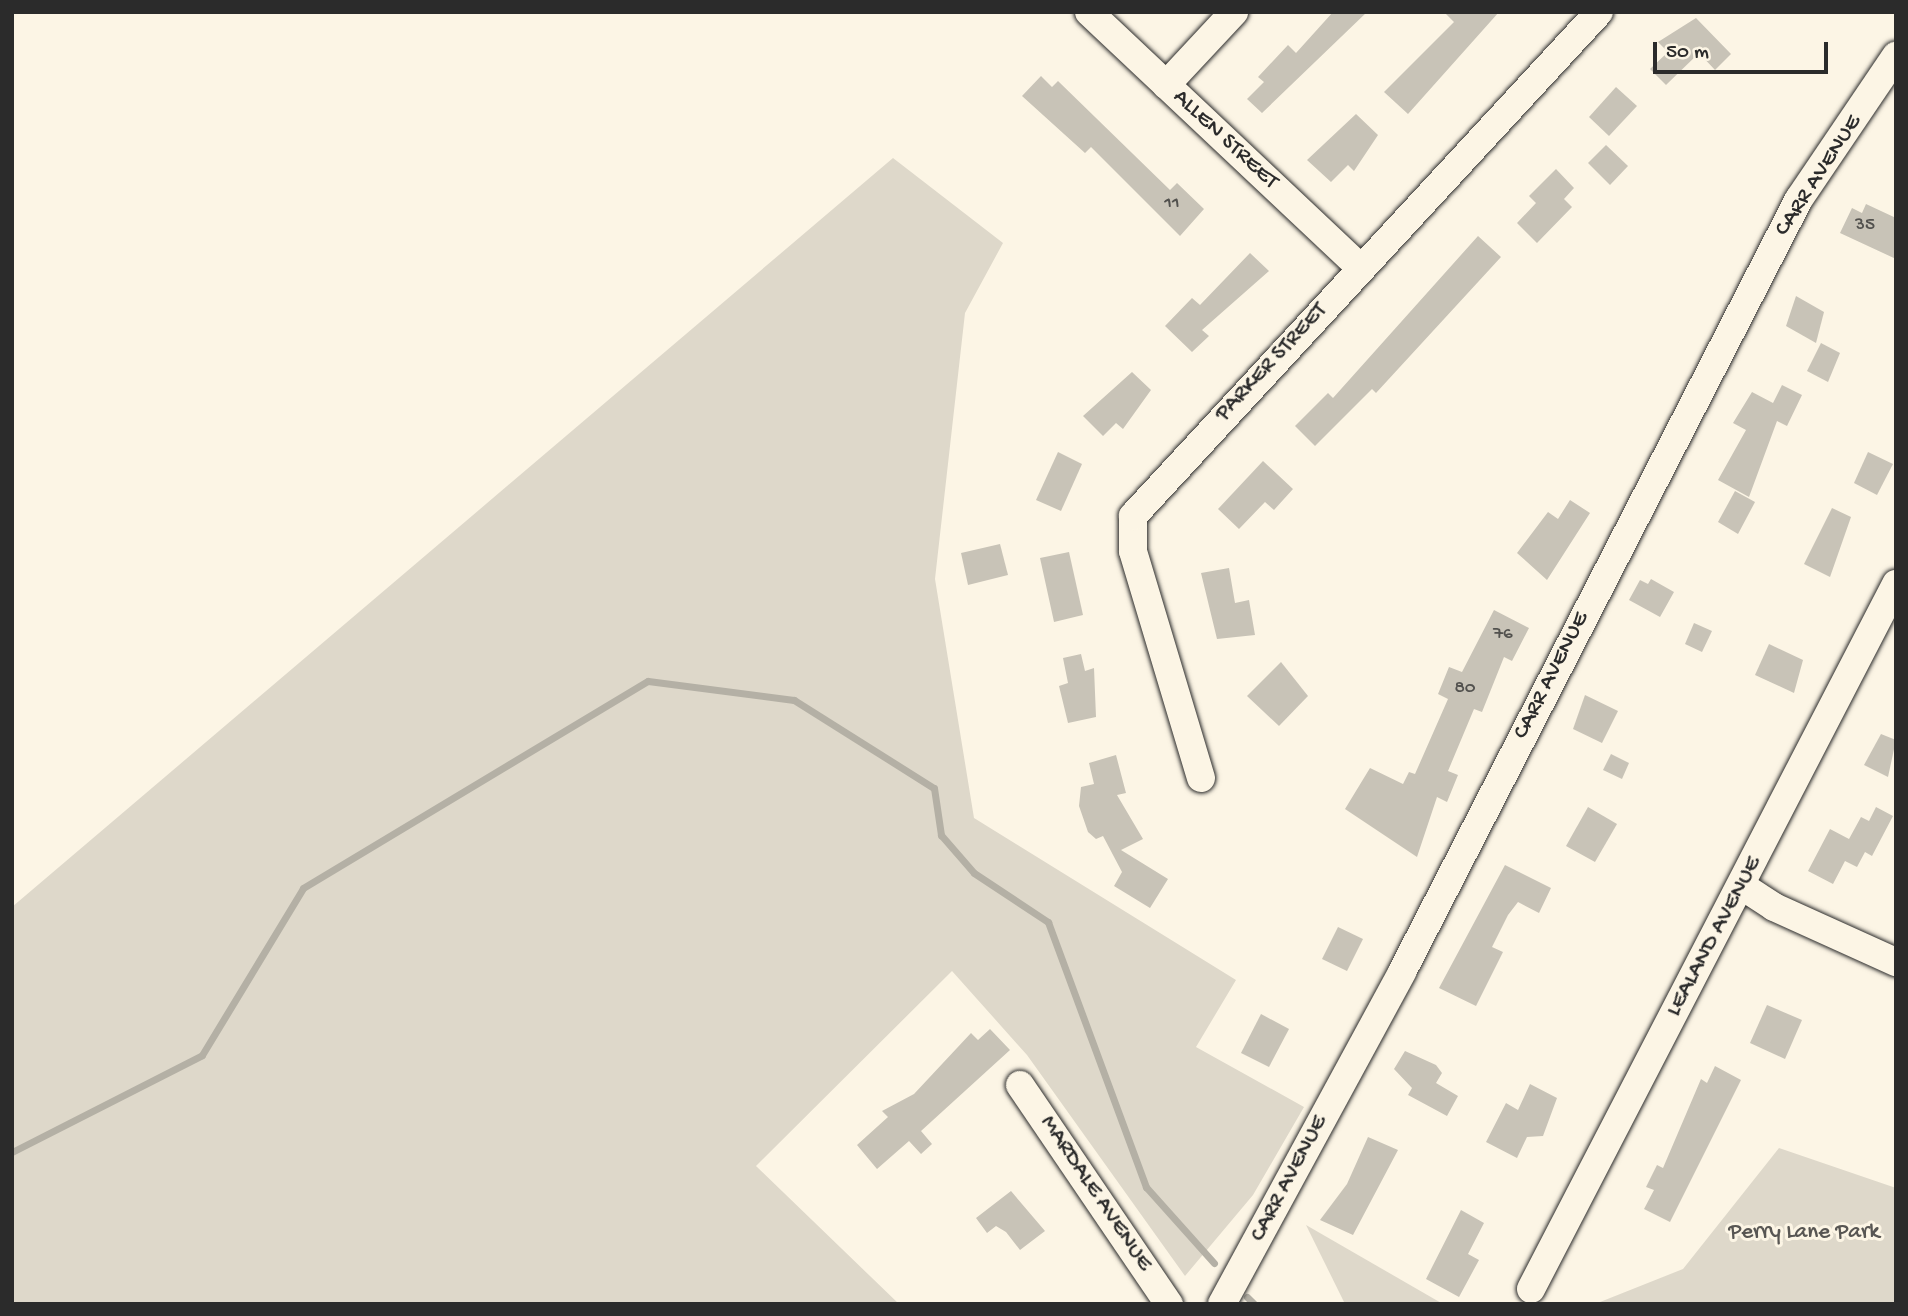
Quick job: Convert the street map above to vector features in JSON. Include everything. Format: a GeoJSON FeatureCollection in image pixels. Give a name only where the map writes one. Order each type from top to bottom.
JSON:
{"type":"FeatureCollection","features":[{"type":"Feature","properties":{"kind":"street","name":"ALLEN STREET"},"geometry":{"type":"LineString","coordinates":[[1089,12],[1360,267]]}},
{"type":"Feature","properties":{"kind":"street"},"geometry":{"type":"LineString","coordinates":[[1166,85],[1234,12]]}},
{"type":"Feature","properties":{"kind":"street","name":"PARKER STREET"},"geometry":{"type":"LineString","coordinates":[[1201,778],[1133,551],[1133,516],[1360,267],[1599,12]]}},
{"type":"Feature","properties":{"kind":"street","name":"CARR AVENUE"},"geometry":{"type":"LineString","coordinates":[[1222,1304],[1402,972],[1799,199],[1896,56]]}},
{"type":"Feature","properties":{"kind":"street","name":"LEALAND AVENUE"},"geometry":{"type":"LineString","coordinates":[[1531,1289],[1896,584]]}},
{"type":"Feature","properties":{"kind":"street"},"geometry":{"type":"LineString","coordinates":[[1742,886],[1774,907],[1896,962]]}},
{"type":"Feature","properties":{"kind":"street","name":"MARDALE AVENUE"},"geometry":{"type":"LineString","coordinates":[[1020,1085],[1170,1304]]}},
{"type":"Feature","properties":{"kind":"green space"},"geometry":{"type":"Polygon","coordinates":[[[893,158],[1003,243],[965,313],[935,579],[974,818],[1236,980],[1196,1047],[1304,1107],[1253,1195],[1185,1276],[1027,1055],[952,971],[756,1166],[899,1304],[12,1304],[12,907],[893,158]]]}},
{"type":"Feature","properties":{"kind":"green space","name":"Perry Lane Park"},"geometry":{"type":"Polygon","coordinates":[[[1779,1148],[1896,1188],[1896,1304],[1595,1304],[1683,1269],[1779,1148]]]}},
{"type":"Feature","properties":{"kind":"green space"},"geometry":{"type":"Polygon","coordinates":[[[1306,1225],[1443,1304],[1345,1304],[1306,1225]]]}},
{"type":"Feature","properties":{"kind":"building"},"geometry":{"type":"Polygon","coordinates":[[[1333,12],[1367,12],[1262,113],[1247,99],[1264,82],[1258,77],[1288,45],[1296,53],[1333,12]]]}},
{"type":"Feature","properties":{"kind":"building"},"geometry":{"type":"Polygon","coordinates":[[[1444,12],[1499,12],[1408,114],[1384,92],[1454,22],[1444,12]]]}},
{"type":"Feature","properties":{"kind":"building"},"geometry":{"type":"Polygon","coordinates":[[[1696,18],[1731,54],[1715,70],[1699,53],[1666,85],[1650,69],[1668,52],[1658,42],[1696,18]]]}},
{"type":"Feature","properties":{"kind":"building"},"geometry":{"type":"Polygon","coordinates":[[[1041,76],[1052,87],[1058,81],[1170,190],[1177,183],[1204,209],[1180,236],[1091,147],[1085,153],[1022,96],[1041,76]]]}},
{"type":"Feature","properties":{"kind":"building"},"geometry":{"type":"Polygon","coordinates":[[[1616,87],[1637,106],[1609,136],[1589,117],[1616,87]]]}},
{"type":"Feature","properties":{"kind":"building"},"geometry":{"type":"Polygon","coordinates":[[[1356,114],[1378,135],[1354,171],[1348,165],[1331,182],[1307,160],[1356,114]]]}},
{"type":"Feature","properties":{"kind":"building"},"geometry":{"type":"Polygon","coordinates":[[[1606,145],[1628,166],[1610,185],[1588,163],[1606,145]]]}},
{"type":"Feature","properties":{"kind":"building"},"geometry":{"type":"Polygon","coordinates":[[[1556,169],[1574,188],[1564,199],[1572,207],[1537,243],[1517,223],[1536,203],[1529,196],[1556,169]]]}},
{"type":"Feature","properties":{"kind":"building"},"geometry":{"type":"Polygon","coordinates":[[[1866,204],[1896,218],[1896,259],[1840,233],[1852,208],[1862,213],[1866,204]]]}},
{"type":"Feature","properties":{"kind":"building"},"geometry":{"type":"Polygon","coordinates":[[[1478,236],[1501,257],[1376,393],[1372,389],[1315,446],[1295,426],[1328,393],[1333,398],[1478,236]]]}},
{"type":"Feature","properties":{"kind":"building"},"geometry":{"type":"Polygon","coordinates":[[[1250,253],[1269,271],[1202,330],[1209,336],[1192,352],[1165,326],[1192,298],[1200,305],[1250,253]]]}},
{"type":"Feature","properties":{"kind":"building"},"geometry":{"type":"Polygon","coordinates":[[[1796,296],[1824,312],[1816,343],[1786,326],[1796,296]]]}},
{"type":"Feature","properties":{"kind":"building"},"geometry":{"type":"Polygon","coordinates":[[[1821,343],[1840,353],[1828,382],[1807,371],[1821,343]]]}},
{"type":"Feature","properties":{"kind":"building"},"geometry":{"type":"Polygon","coordinates":[[[1132,372],[1151,390],[1123,429],[1116,423],[1103,436],[1083,416],[1132,372]]]}},
{"type":"Feature","properties":{"kind":"building"},"geometry":{"type":"Polygon","coordinates":[[[1782,385],[1802,395],[1787,426],[1777,421],[1749,497],[1718,480],[1746,430],[1733,423],[1752,392],[1773,403],[1782,385]]]}},
{"type":"Feature","properties":{"kind":"building"},"geometry":{"type":"Polygon","coordinates":[[[1058,452],[1082,464],[1061,511],[1036,500],[1058,452]]]}},
{"type":"Feature","properties":{"kind":"building"},"geometry":{"type":"Polygon","coordinates":[[[1868,452],[1893,464],[1877,495],[1854,483],[1868,452]]]}},
{"type":"Feature","properties":{"kind":"building"},"geometry":{"type":"Polygon","coordinates":[[[1263,461],[1293,489],[1274,510],[1265,502],[1239,529],[1218,509],[1263,461]]]}},
{"type":"Feature","properties":{"kind":"building"},"geometry":{"type":"Polygon","coordinates":[[[1735,491],[1755,502],[1738,534],[1718,522],[1735,491]]]}},
{"type":"Feature","properties":{"kind":"building"},"geometry":{"type":"Polygon","coordinates":[[[1570,500],[1590,513],[1547,580],[1517,553],[1548,512],[1558,519],[1570,500]]]}},
{"type":"Feature","properties":{"kind":"building"},"geometry":{"type":"Polygon","coordinates":[[[1832,508],[1851,517],[1830,577],[1804,564],[1832,508]]]}},
{"type":"Feature","properties":{"kind":"building"},"geometry":{"type":"Polygon","coordinates":[[[1000,544],[1008,575],[968,585],[961,553],[1000,544]]]}},
{"type":"Feature","properties":{"kind":"building"},"geometry":{"type":"Polygon","coordinates":[[[1069,552],[1083,615],[1054,622],[1040,558],[1069,552]]]}},
{"type":"Feature","properties":{"kind":"building"},"geometry":{"type":"Polygon","coordinates":[[[1229,568],[1235,603],[1249,600],[1255,635],[1217,639],[1201,573],[1229,568]]]}},
{"type":"Feature","properties":{"kind":"building"},"geometry":{"type":"Polygon","coordinates":[[[1651,579],[1674,592],[1660,617],[1629,600],[1640,580],[1648,584],[1651,579]]]}},
{"type":"Feature","properties":{"kind":"building"},"geometry":{"type":"Polygon","coordinates":[[[1494,610],[1529,628],[1512,661],[1504,657],[1482,712],[1474,709],[1448,771],[1458,775],[1447,802],[1437,797],[1417,857],[1345,809],[1370,768],[1403,784],[1409,772],[1415,774],[1448,699],[1438,694],[1449,667],[1462,672],[1494,610]]]}},
{"type":"Feature","properties":{"kind":"building"},"geometry":{"type":"Polygon","coordinates":[[[1694,623],[1712,631],[1702,652],[1685,644],[1694,623]]]}},
{"type":"Feature","properties":{"kind":"building"},"geometry":{"type":"Polygon","coordinates":[[[1769,644],[1803,660],[1794,693],[1755,675],[1769,644]]]}},
{"type":"Feature","properties":{"kind":"building"},"geometry":{"type":"Polygon","coordinates":[[[1081,654],[1085,671],[1094,668],[1096,717],[1068,723],[1059,686],[1068,683],[1063,658],[1081,654]]]}},
{"type":"Feature","properties":{"kind":"building"},"geometry":{"type":"Polygon","coordinates":[[[1281,662],[1308,696],[1279,726],[1247,696],[1281,662]]]}},
{"type":"Feature","properties":{"kind":"building"},"geometry":{"type":"Polygon","coordinates":[[[1585,695],[1618,711],[1602,743],[1573,729],[1585,695]]]}},
{"type":"Feature","properties":{"kind":"building"},"geometry":{"type":"Polygon","coordinates":[[[1881,734],[1896,740],[1888,777],[1864,765],[1881,734]]]}},
{"type":"Feature","properties":{"kind":"building"},"geometry":{"type":"Polygon","coordinates":[[[1611,754],[1629,763],[1622,779],[1603,770],[1611,754]]]}},
{"type":"Feature","properties":{"kind":"building"},"geometry":{"type":"Polygon","coordinates":[[[1116,755],[1126,793],[1117,795],[1143,839],[1121,850],[1168,879],[1150,908],[1114,886],[1122,872],[1103,836],[1096,839],[1088,832],[1079,806],[1081,787],[1094,784],[1089,763],[1116,755]]]}},
{"type":"Feature","properties":{"kind":"building"},"geometry":{"type":"Polygon","coordinates":[[[1588,807],[1617,824],[1595,862],[1566,846],[1588,807]]]}},
{"type":"Feature","properties":{"kind":"building"},"geometry":{"type":"Polygon","coordinates":[[[1876,807],[1893,816],[1872,856],[1865,852],[1857,867],[1845,861],[1833,884],[1808,871],[1830,829],[1849,839],[1861,817],[1869,821],[1876,807]]]}},
{"type":"Feature","properties":{"kind":"building"},"geometry":{"type":"Polygon","coordinates":[[[1505,865],[1551,888],[1539,913],[1518,902],[1508,915],[1492,947],[1503,952],[1476,1006],[1439,988],[1505,865]]]}},
{"type":"Feature","properties":{"kind":"building"},"geometry":{"type":"Polygon","coordinates":[[[1338,927],[1363,939],[1347,971],[1322,959],[1338,927]]]}},
{"type":"Feature","properties":{"kind":"building"},"geometry":{"type":"Polygon","coordinates":[[[1767,1005],[1802,1020],[1785,1059],[1750,1043],[1767,1005]]]}},
{"type":"Feature","properties":{"kind":"building"},"geometry":{"type":"Polygon","coordinates":[[[1261,1014],[1289,1029],[1269,1067],[1241,1053],[1261,1014]]]}},
{"type":"Feature","properties":{"kind":"building"},"geometry":{"type":"Polygon","coordinates":[[[990,1029],[1010,1050],[921,1131],[932,1144],[921,1154],[909,1141],[877,1169],[857,1145],[888,1117],[882,1111],[914,1094],[971,1033],[978,1040],[990,1029]]]}},
{"type":"Feature","properties":{"kind":"building"},"geometry":{"type":"Polygon","coordinates":[[[1405,1051],[1436,1065],[1442,1073],[1436,1083],[1458,1096],[1447,1116],[1408,1095],[1412,1088],[1394,1069],[1405,1051]]]}},
{"type":"Feature","properties":{"kind":"building"},"geometry":{"type":"Polygon","coordinates":[[[1715,1066],[1741,1080],[1670,1222],[1644,1209],[1654,1190],[1646,1187],[1657,1165],[1663,1168],[1701,1079],[1707,1083],[1715,1066]]]}},
{"type":"Feature","properties":{"kind":"building"},"geometry":{"type":"Polygon","coordinates":[[[1530,1084],[1557,1098],[1543,1136],[1527,1137],[1517,1158],[1486,1142],[1506,1103],[1518,1110],[1530,1084]]]}},
{"type":"Feature","properties":{"kind":"building"},"geometry":{"type":"Polygon","coordinates":[[[1368,1137],[1398,1150],[1353,1235],[1320,1220],[1347,1184],[1368,1137]]]}},
{"type":"Feature","properties":{"kind":"building"},"geometry":{"type":"Polygon","coordinates":[[[1011,1191],[1045,1231],[1020,1250],[1006,1232],[996,1226],[987,1233],[976,1218],[1011,1191]]]}},
{"type":"Feature","properties":{"kind":"building"},"geometry":{"type":"Polygon","coordinates":[[[1461,1210],[1484,1223],[1468,1254],[1479,1260],[1459,1297],[1426,1279],[1461,1210]]]}},
{"type":"Feature","properties":{"kind":"waterway"},"geometry":{"type":"LineString","coordinates":[[12,1152],[202,1055],[303,888],[648,681],[794,700],[934,788],[941,835],[974,873],[1048,922],[1146,1187],[1214,1263]]}},
{"type":"Feature","properties":{"kind":"waterway"},"geometry":{"type":"LineString","coordinates":[[1247,1297],[1254,1304]]}}]}
